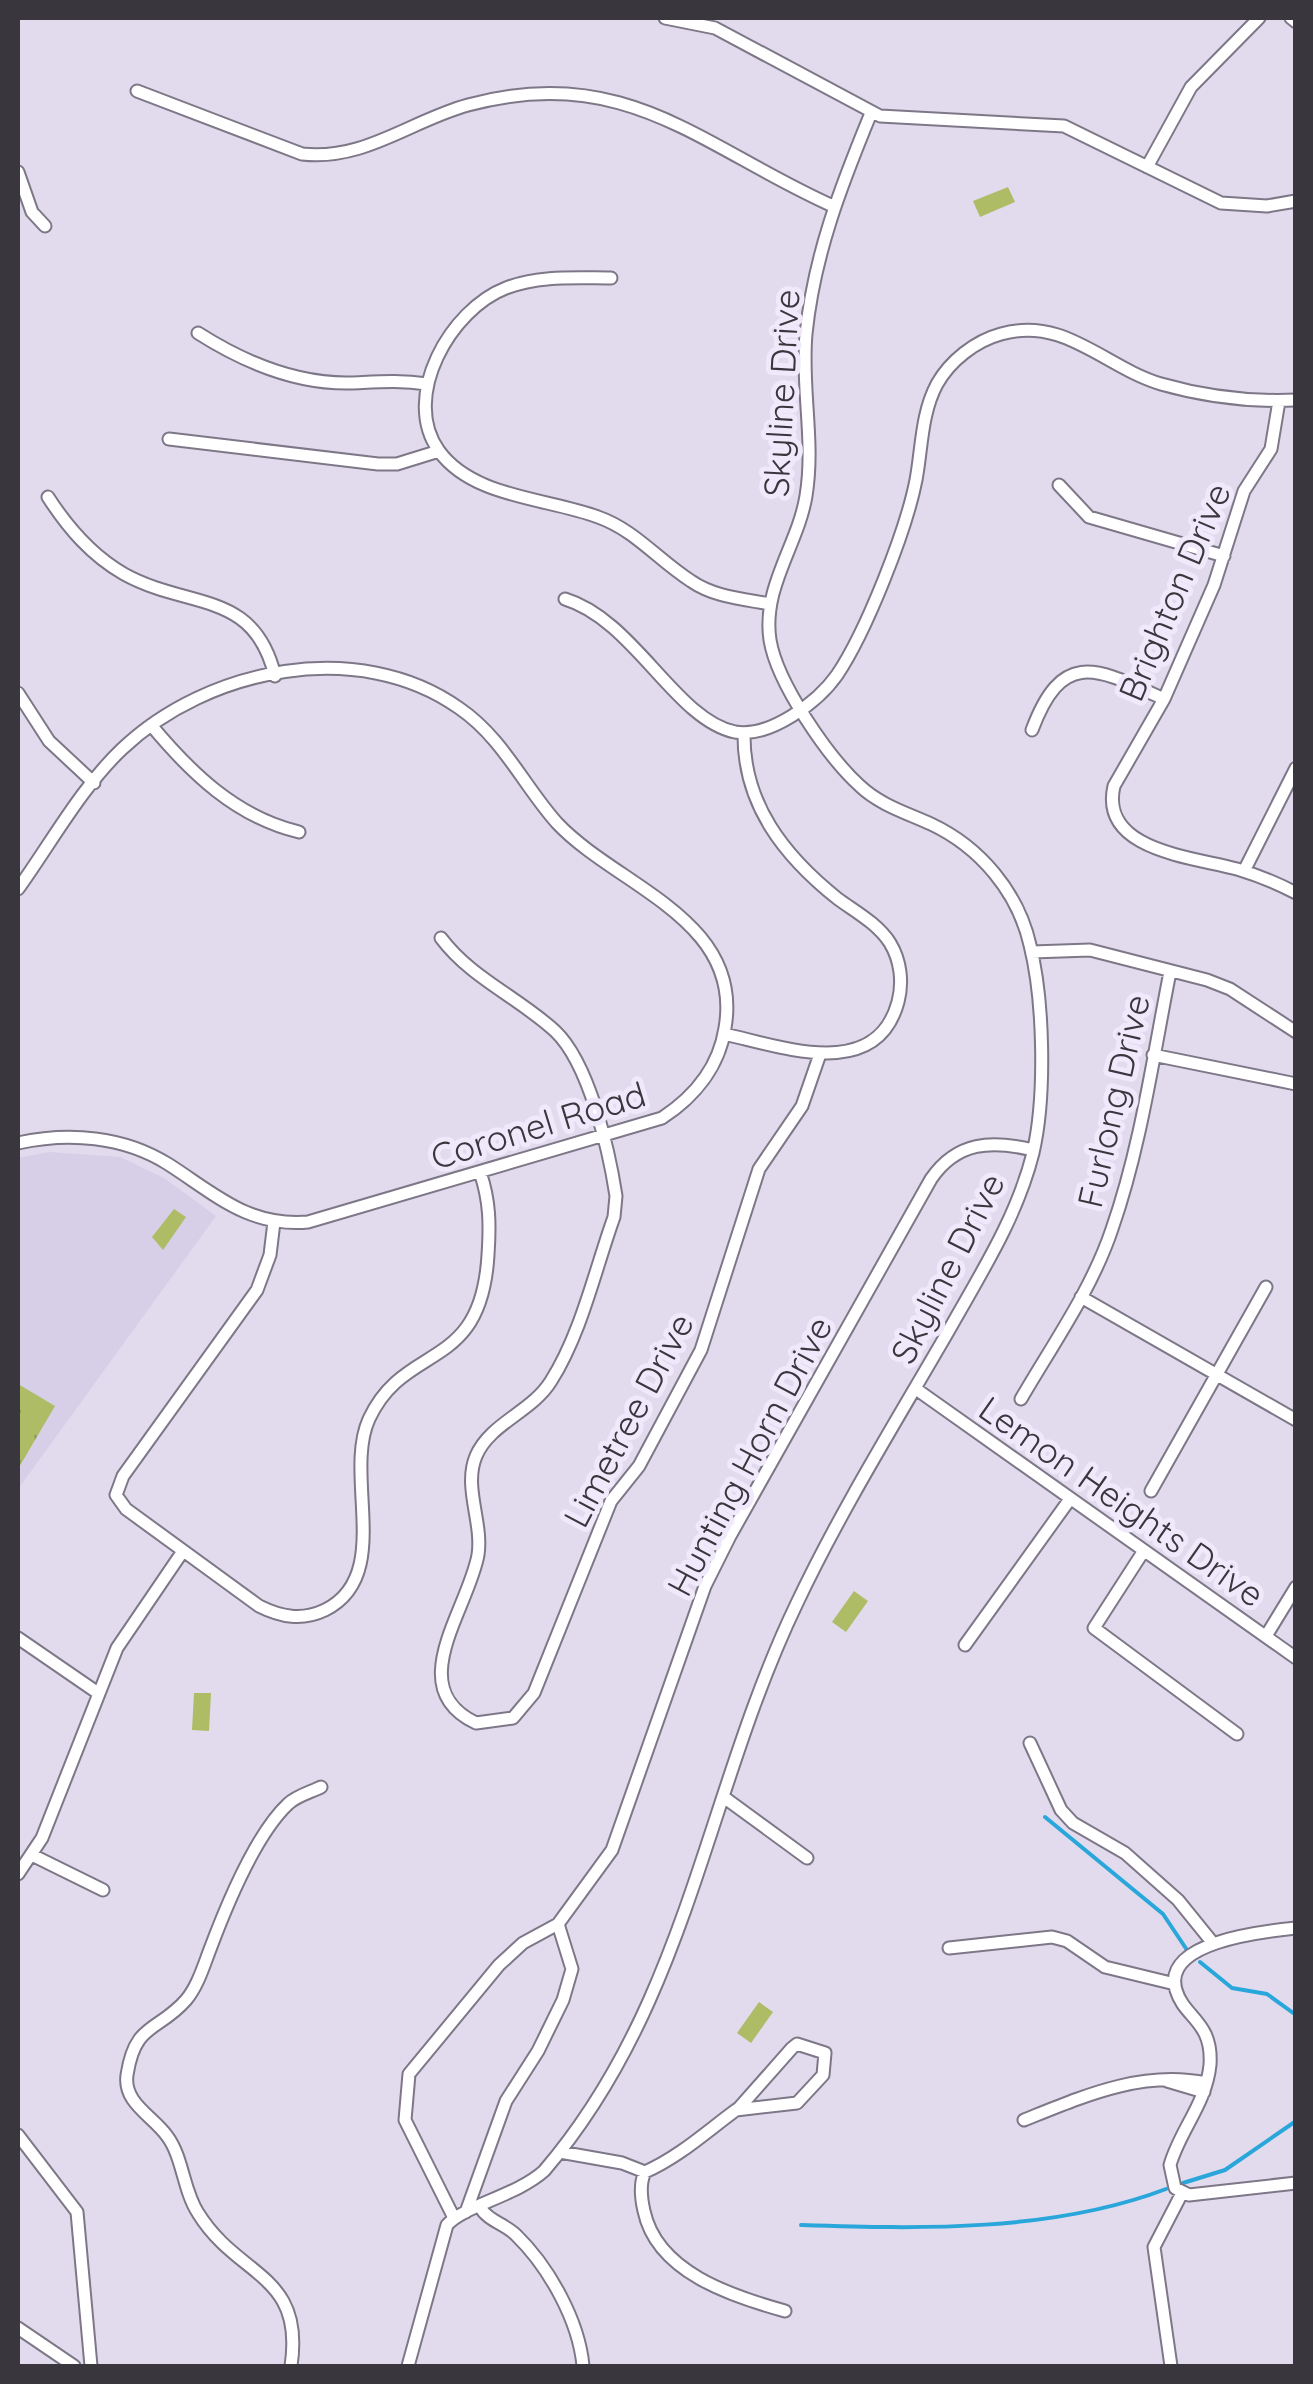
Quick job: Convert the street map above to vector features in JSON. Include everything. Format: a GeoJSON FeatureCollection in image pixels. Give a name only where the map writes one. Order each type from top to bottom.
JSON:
{"type":"FeatureCollection","features":[{"type":"Feature","properties":{"kind":"street"},"geometry":{"type":"LineString","coordinates":[[666,18],[716,28],[871,113],[910,121],[1064,126],[1221,203],[1267,206],[1296,202]]}},
{"type":"Feature","properties":{"kind":"street"},"geometry":{"type":"LineString","coordinates":[[1146,167],[1191,87],[1259,18]]}},
{"type":"Feature","properties":{"kind":"street"},"geometry":{"type":"LineString","coordinates":[[137,91],[302,154],[324,157],[368,148],[432,115],[474,103],[587,97],[664,115],[833,206]]}},
{"type":"Feature","properties":{"kind":"street","name":"Skyline Drive"},"geometry":{"type":"LineString","coordinates":[[460,2215],[530,2183],[560,2152],[647,2014],[784,1630],[1008,1222],[1033,1150],[1040,1076],[1032,952],[1014,900],[988,866],[947,832],[868,793],[843,768],[802,708],[773,653],[770,604],[806,496],[811,447],[806,330],[813,284],[833,206],[871,113]]}},
{"type":"Feature","properties":{"kind":"street"},"geometry":{"type":"LineString","coordinates":[[18,172],[32,212],[45,226]]}},
{"type":"Feature","properties":{"kind":"street"},"geometry":{"type":"LineString","coordinates":[[611,278],[560,278],[503,289],[466,318],[434,362],[427,384],[430,428],[438,451],[476,481],[618,525],[704,589],[770,604]]}},
{"type":"Feature","properties":{"kind":"street"},"geometry":{"type":"LineString","coordinates":[[565,598],[587,606],[612,624],[710,722],[744,732],[773,725],[802,708],[835,678],[857,637],[907,515],[932,395],[946,372],[970,349],[1006,333],[1042,330],[1077,340],[1115,366],[1162,384],[1279,401],[1296,400]]}},
{"type":"Feature","properties":{"kind":"street"},"geometry":{"type":"LineString","coordinates":[[198,333],[231,354],[289,374],[325,381],[387,379],[427,384]]}},
{"type":"Feature","properties":{"kind":"street","name":"Brighton Drive"},"geometry":{"type":"LineString","coordinates":[[1244,872],[1147,844],[1128,833],[1115,818],[1110,802],[1114,786],[1164,698],[1224,556],[1244,491],[1271,448],[1279,401]]}},
{"type":"Feature","properties":{"kind":"street"},"geometry":{"type":"LineString","coordinates":[[170,439],[378,464],[397,464],[438,451]]}},
{"type":"Feature","properties":{"kind":"street"},"geometry":{"type":"LineString","coordinates":[[1059,485],[1089,516],[1224,556]]}},
{"type":"Feature","properties":{"kind":"street"},"geometry":{"type":"LineString","coordinates":[[48,498],[70,531],[124,574],[249,622],[269,652],[275,676]]}},
{"type":"Feature","properties":{"kind":"street","name":"Coronel Road"},"geometry":{"type":"LineString","coordinates":[[18,889],[120,751],[151,726],[210,691],[325,669],[368,672],[423,688],[476,721],[571,836],[698,931],[724,989],[724,1034],[709,1072],[686,1100],[662,1118],[327,1218],[274,1222],[238,1212],[166,1163],[125,1146],[78,1136],[18,1143]]}},
{"type":"Feature","properties":{"kind":"street"},"geometry":{"type":"LineString","coordinates":[[1032,730],[1050,689],[1074,673],[1105,672],[1164,698]]}},
{"type":"Feature","properties":{"kind":"street"},"geometry":{"type":"LineString","coordinates":[[18,693],[50,741],[94,783]]}},
{"type":"Feature","properties":{"kind":"street"},"geometry":{"type":"LineString","coordinates":[[151,726],[208,786],[255,817],[298,832]]}},
{"type":"Feature","properties":{"kind":"street"},"geometry":{"type":"LineString","coordinates":[[724,1034],[820,1054],[859,1048],[882,1031],[898,1004],[900,968],[882,932],[815,879],[769,826],[747,780],[744,732]]}},
{"type":"Feature","properties":{"kind":"street"},"geometry":{"type":"LineString","coordinates":[[1296,768],[1244,872],[1296,893]]}},
{"type":"Feature","properties":{"kind":"street"},"geometry":{"type":"LineString","coordinates":[[441,938],[457,959],[532,1013],[570,1048],[602,1137]]}},
{"type":"Feature","properties":{"kind":"street"},"geometry":{"type":"LineString","coordinates":[[1032,952],[1090,950],[1230,989],[1296,1032]]}},
{"type":"Feature","properties":{"kind":"street","name":"Furlong Drive"},"geometry":{"type":"LineString","coordinates":[[1020,1399],[1081,1296],[1112,1232],[1132,1166],[1170,972]]}},
{"type":"Feature","properties":{"kind":"street","name":"Limetree Drive"},"geometry":{"type":"LineString","coordinates":[[602,1137],[614,1184],[614,1217],[572,1332],[550,1383],[488,1437],[472,1469],[478,1553],[439,1673],[448,1704],[476,1723],[503,1722],[526,1708],[534,1693],[611,1500],[639,1466],[701,1350],[759,1168],[802,1106],[820,1054]]}},
{"type":"Feature","properties":{"kind":"street"},"geometry":{"type":"LineString","coordinates":[[1153,1055],[1296,1084]]}},
{"type":"Feature","properties":{"kind":"street","name":"Hunting Horn Drive"},"geometry":{"type":"LineString","coordinates":[[558,1924],[612,1850],[705,1586],[730,1536],[931,1179],[945,1160],[972,1146],[999,1143],[1033,1150]]}},
{"type":"Feature","properties":{"kind":"street"},"geometry":{"type":"LineString","coordinates":[[274,1222],[270,1256],[257,1290],[122,1476],[116,1495],[126,1509],[260,1606],[284,1616],[310,1616],[324,1611],[349,1588],[363,1550],[360,1466],[367,1423],[387,1394],[461,1337],[480,1309],[486,1290],[490,1218],[480,1172]]}},
{"type":"Feature","properties":{"kind":"street"},"geometry":{"type":"LineString","coordinates":[[1151,1491],[1266,1287]]}},
{"type":"Feature","properties":{"kind":"street"},"geometry":{"type":"LineString","coordinates":[[1081,1296],[1296,1420]]}},
{"type":"Feature","properties":{"kind":"street","name":"Lemon Heights Drive"},"geometry":{"type":"LineString","coordinates":[[916,1389],[1296,1658]]}},
{"type":"Feature","properties":{"kind":"street"},"geometry":{"type":"LineString","coordinates":[[966,1645],[1070,1499]]}},
{"type":"Feature","properties":{"kind":"street"},"geometry":{"type":"LineString","coordinates":[[18,1874],[34,1856],[126,1632],[183,1551]]}},
{"type":"Feature","properties":{"kind":"street"},"geometry":{"type":"LineString","coordinates":[[1143,1552],[1094,1628],[1237,1734]]}},
{"type":"Feature","properties":{"kind":"street"},"geometry":{"type":"LineString","coordinates":[[1266,1636],[1296,1587]]}},
{"type":"Feature","properties":{"kind":"street"},"geometry":{"type":"LineString","coordinates":[[18,1638],[98,1694]]}},
{"type":"Feature","properties":{"kind":"street"},"geometry":{"type":"LineString","coordinates":[[1030,1743],[1061,1810],[1152,1876],[1178,1900],[1212,1942]]}},
{"type":"Feature","properties":{"kind":"street"},"geometry":{"type":"LineString","coordinates":[[290,2366],[294,2324],[289,2308],[272,2286],[217,2238],[198,2214],[172,2142],[132,2099],[127,2075],[145,2029],[186,2000],[229,1903],[267,1833],[289,1802],[322,1786]]}},
{"type":"Feature","properties":{"kind":"street"},"geometry":{"type":"LineString","coordinates":[[725,1798],[807,1858]]}},
{"type":"Feature","properties":{"kind":"street"},"geometry":{"type":"LineString","coordinates":[[34,1856],[103,1890]]}},
{"type":"Feature","properties":{"kind":"street"},"geometry":{"type":"LineString","coordinates":[[408,2366],[440,2242],[460,2215],[506,2101],[538,2052],[563,2000],[572,1969],[558,1924],[524,1944],[500,1965],[408,2074],[405,2120],[460,2215]]}},
{"type":"Feature","properties":{"kind":"street"},"geometry":{"type":"LineString","coordinates":[[1174,1984],[1184,1964],[1212,1942],[1296,1928]]}},
{"type":"Feature","properties":{"kind":"street"},"geometry":{"type":"LineString","coordinates":[[949,1948],[1052,1937],[1068,1941],[1105,1967],[1174,1984],[1210,2046],[1205,2088],[1170,2166],[1171,2180],[1182,2192],[1201,2196],[1296,2183]]}},
{"type":"Feature","properties":{"kind":"street"},"geometry":{"type":"LineString","coordinates":[[736,2110],[796,2103],[823,2075],[826,2053],[797,2044],[736,2110],[670,2161],[645,2172],[641,2181],[648,2232],[669,2256],[726,2292],[785,2311]]}},
{"type":"Feature","properties":{"kind":"street"},"geometry":{"type":"LineString","coordinates":[[1024,2120],[1110,2087],[1178,2077],[1205,2088]]}},
{"type":"Feature","properties":{"kind":"street"},"geometry":{"type":"LineString","coordinates":[[18,2134],[78,2212],[92,2366]]}},
{"type":"Feature","properties":{"kind":"street"},"geometry":{"type":"LineString","coordinates":[[560,2152],[622,2163],[645,2172]]}},
{"type":"Feature","properties":{"kind":"street"},"geometry":{"type":"LineString","coordinates":[[1171,2366],[1154,2247],[1182,2192]]}},
{"type":"Feature","properties":{"kind":"street"},"geometry":{"type":"LineString","coordinates":[[480,2207],[520,2238],[558,2293],[581,2343],[583,2366]]}},
{"type":"Feature","properties":{"kind":"street"},"geometry":{"type":"LineString","coordinates":[[18,2328],[73,2366]]}},
{"type":"Feature","properties":{"kind":"shaded area"},"geometry":{"type":"Polygon","coordinates":[[[49,1152],[120,1157],[164,1178],[216,1216],[18,1489],[18,1158],[49,1152]]]}},
{"type":"Feature","properties":{"kind":"green space"},"geometry":{"type":"Polygon","coordinates":[[[1008,187],[1015,202],[980,217],[973,201],[1008,187]]]}},
{"type":"Feature","properties":{"kind":"green space"},"geometry":{"type":"Polygon","coordinates":[[[174,1209],[186,1217],[163,1250],[152,1237],[174,1209]]]}},
{"type":"Feature","properties":{"kind":"green space"},"geometry":{"type":"Polygon","coordinates":[[[18,1384],[55,1406],[18,1469],[18,1384]]]}},
{"type":"Feature","properties":{"kind":"green space"},"geometry":{"type":"Polygon","coordinates":[[[854,1591],[868,1601],[846,1632],[832,1622],[854,1591]]]}},
{"type":"Feature","properties":{"kind":"green space"},"geometry":{"type":"Polygon","coordinates":[[[194,1693],[211,1693],[209,1731],[192,1730],[194,1693]]]}},
{"type":"Feature","properties":{"kind":"green space"},"geometry":{"type":"Polygon","coordinates":[[[759,2002],[773,2012],[751,2043],[737,2033],[759,2002]]]}},
{"type":"Feature","properties":{"kind":"waterway"},"geometry":{"type":"LineString","coordinates":[[1045,1817],[1163,1914],[1187,1950]]}},
{"type":"Feature","properties":{"kind":"waterway"},"geometry":{"type":"LineString","coordinates":[[1200,1962],[1232,1988],[1267,1994],[1296,2015]]}},
{"type":"Feature","properties":{"kind":"waterway"},"geometry":{"type":"LineString","coordinates":[[1183,2183],[1225,2170],[1296,2121]]}},
{"type":"Feature","properties":{"kind":"waterway"},"geometry":{"type":"LineString","coordinates":[[801,2225],[986,2225],[1078,2213],[1166,2189]]}}]}
